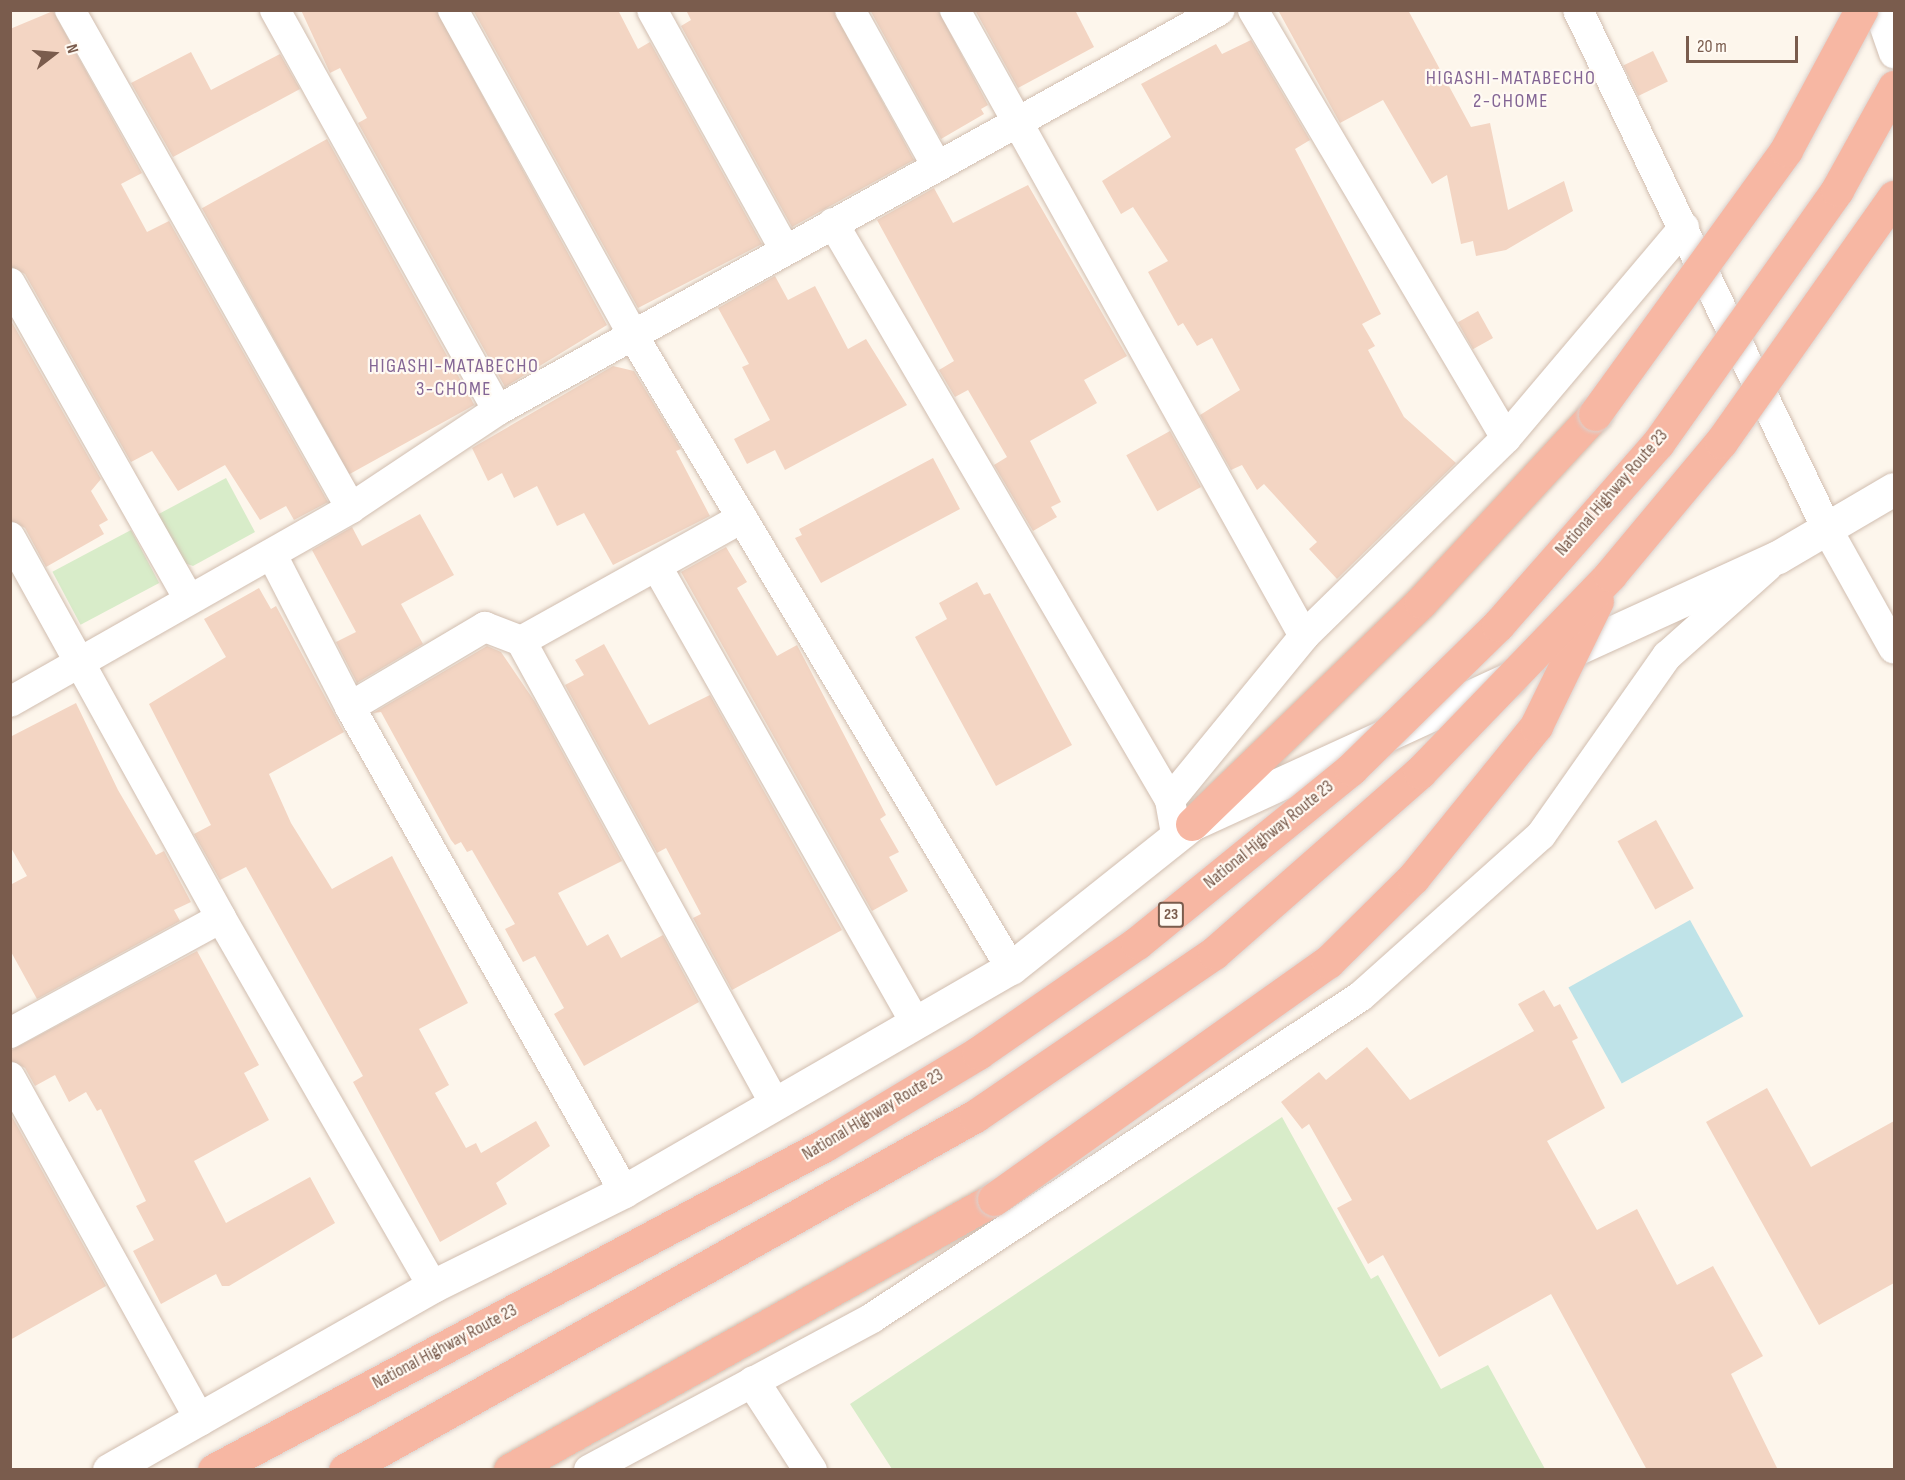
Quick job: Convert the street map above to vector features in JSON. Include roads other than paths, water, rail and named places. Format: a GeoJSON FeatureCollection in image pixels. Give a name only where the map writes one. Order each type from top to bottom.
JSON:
{"type":"FeatureCollection","features":[{"type":"Feature","properties":{"kind":"highway"},"geometry":{"type":"LineString","coordinates":[[1184,829],[1421,602],[1595,414],[1786,150],[1861,10]]}},
{"type":"Feature","properties":{"kind":"highway","name":"National Highway Route 23"},"geometry":{"type":"LineString","coordinates":[[214,1470],[825,1146],[978,1053],[1137,943],[1351,769],[1498,625],[1658,443],[1837,190],[1894,87]]}},
{"type":"Feature","properties":{"kind":"highway"},"geometry":{"type":"LineString","coordinates":[[345,1470],[975,1116],[1214,953],[1420,772],[1610,575],[1721,442],[1894,197]]}},
{"type":"Feature","properties":{"kind":"highway"},"geometry":{"type":"LineString","coordinates":[[510,1470],[994,1199],[1328,962],[1413,878],[1536,726],[1610,575]]}},
{"type":"Feature","properties":{"kind":"street"},"geometry":{"type":"LineString","coordinates":[[70,10],[351,508]]}},
{"type":"Feature","properties":{"kind":"street"},"geometry":{"type":"LineString","coordinates":[[275,10],[498,410]]}},
{"type":"Feature","properties":{"kind":"street"},"geometry":{"type":"LineString","coordinates":[[453,10],[635,339],[1011,968]]}},
{"type":"Feature","properties":{"kind":"street"},"geometry":{"type":"LineString","coordinates":[[652,10],[784,248]]}},
{"type":"Feature","properties":{"kind":"street"},"geometry":{"type":"LineString","coordinates":[[850,10],[937,166]]}},
{"type":"Feature","properties":{"kind":"street"},"geometry":{"type":"LineString","coordinates":[[955,10],[1304,636]]}},
{"type":"Feature","properties":{"kind":"street"},"geometry":{"type":"LineString","coordinates":[[10,702],[80,664],[188,597],[272,555],[351,508],[498,410],[635,339],[784,248],[1220,10]]}},
{"type":"Feature","properties":{"kind":"street"},"geometry":{"type":"LineString","coordinates":[[1253,10],[1506,438]]}},
{"type":"Feature","properties":{"kind":"street"},"geometry":{"type":"LineString","coordinates":[[1578,10],[1827,529],[1894,649]]}},
{"type":"Feature","properties":{"kind":"street"},"geometry":{"type":"LineString","coordinates":[[1879,10],[1894,53]]}},
{"type":"Feature","properties":{"kind":"street"},"geometry":{"type":"LineString","coordinates":[[833,223],[1170,800],[1184,829]]}},
{"type":"Feature","properties":{"kind":"street"},"geometry":{"type":"LineString","coordinates":[[1170,800],[1304,636],[1506,438],[1684,227]]}},
{"type":"Feature","properties":{"kind":"street"},"geometry":{"type":"LineString","coordinates":[[10,283],[188,597]]}},
{"type":"Feature","properties":{"kind":"street"},"geometry":{"type":"LineString","coordinates":[[109,1470],[201,1421],[433,1286],[624,1191],[1011,968],[1184,829],[1778,556],[1894,489]]}},
{"type":"Feature","properties":{"kind":"street"},"geometry":{"type":"LineString","coordinates":[[521,641],[742,518]]}},
{"type":"Feature","properties":{"kind":"street"},"geometry":{"type":"LineString","coordinates":[[10,537],[221,918],[433,1286]]}},
{"type":"Feature","properties":{"kind":"street"},"geometry":{"type":"LineString","coordinates":[[272,555],[350,707],[624,1191]]}},
{"type":"Feature","properties":{"kind":"street"},"geometry":{"type":"LineString","coordinates":[[589,1470],[872,1318],[1361,996],[1541,835],[1667,656],[1778,556]]}},
{"type":"Feature","properties":{"kind":"street"},"geometry":{"type":"LineString","coordinates":[[657,567],[915,1022]]}},
{"type":"Feature","properties":{"kind":"street"},"geometry":{"type":"LineString","coordinates":[[350,707],[485,627],[521,641],[775,1104]]}},
{"type":"Feature","properties":{"kind":"street"},"geometry":{"type":"LineString","coordinates":[[10,1033],[221,918]]}},
{"type":"Feature","properties":{"kind":"street"},"geometry":{"type":"LineString","coordinates":[[10,1077],[201,1421]]}},
{"type":"Feature","properties":{"kind":"street"},"geometry":{"type":"LineString","coordinates":[[753,1383],[810,1470]]}},
{"type":"Feature","properties":{"kind":"water"},"geometry":{"type":"Polygon","coordinates":[[[1690,920],[1743,1016],[1622,1084],[1568,987],[1690,920]]]}},
{"type":"Feature","properties":{"kind":"district","name":"HIGASHI-MATABECHO 2-CHOME"},"geometry":{"type":"Point","coordinates":[1511,90]}},
{"type":"Feature","properties":{"kind":"district","name":"HIGASHI-MATABECHO 3-CHOME"},"geometry":{"type":"Point","coordinates":[454,378]}}]}
